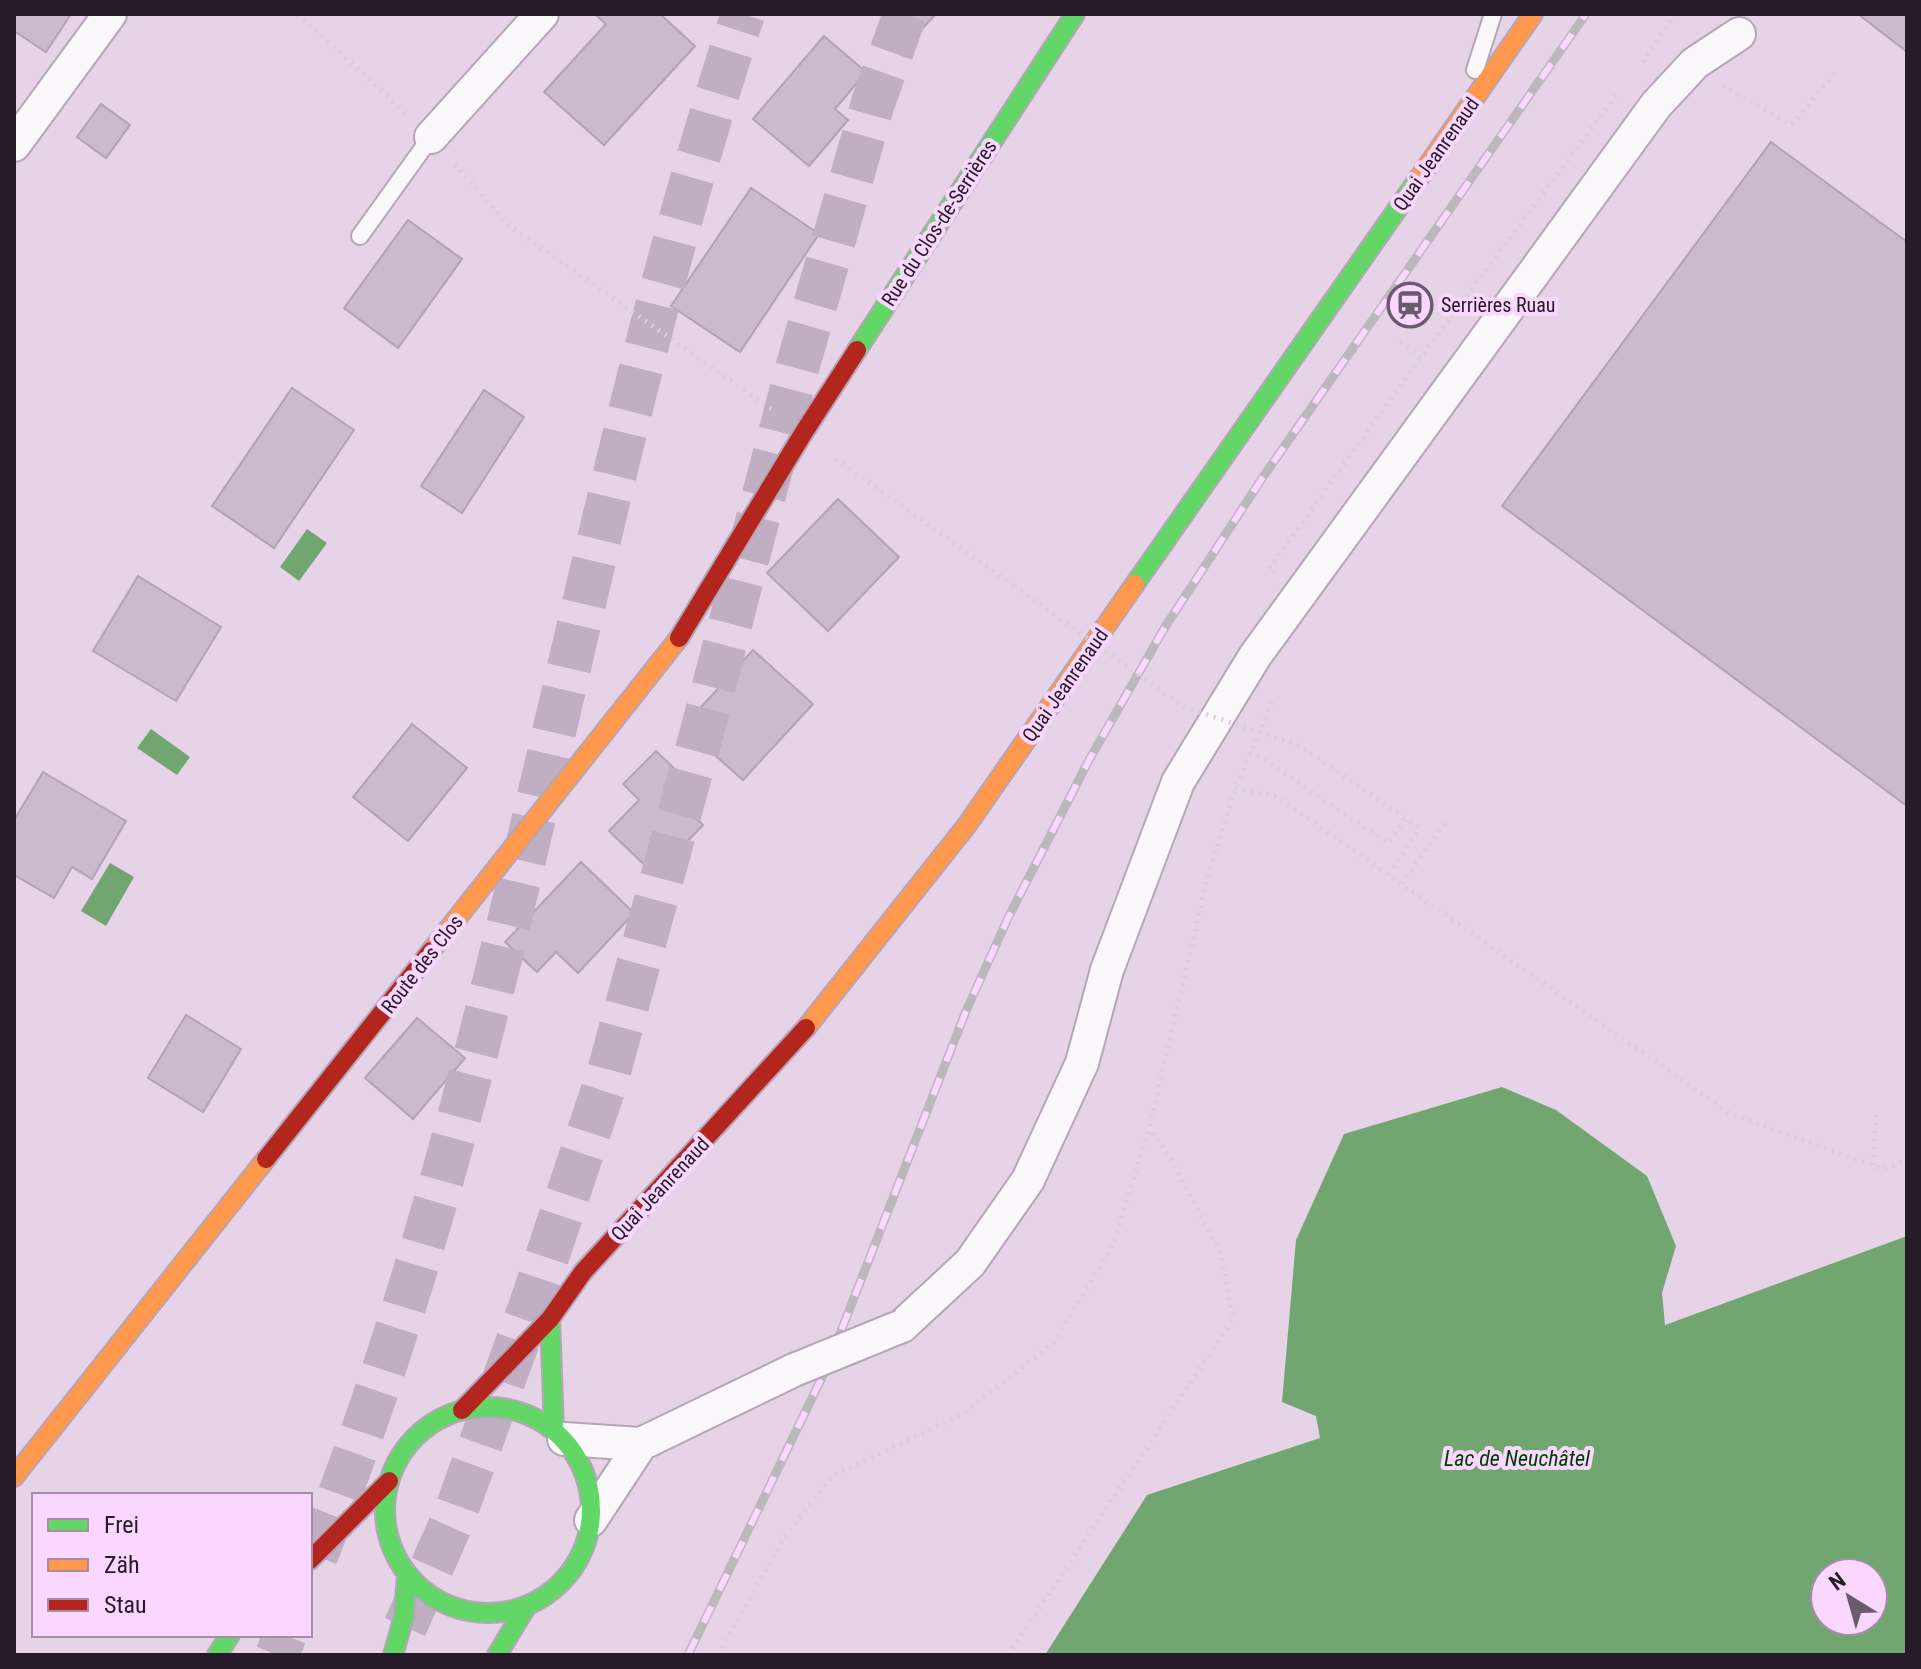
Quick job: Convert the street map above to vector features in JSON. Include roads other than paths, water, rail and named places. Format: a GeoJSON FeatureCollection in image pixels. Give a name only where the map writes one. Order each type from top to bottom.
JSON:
{"type":"FeatureCollection","features":[{"type":"Feature","properties":{"kind":"main road","name":"Rue du Clos-de-Serrières"},"geometry":{"type":"LineString","coordinates":[[804,432],[1075,14]]}},
{"type":"Feature","properties":{"kind":"main road","name":"Quai Jeanrenaud"},"geometry":{"type":"LineString","coordinates":[[462,1410],[550,1319],[583,1272],[775,1065],[921,886],[977,812],[1533,14]]}},
{"type":"Feature","properties":{"kind":"main road","name":"Route des Clos"},"geometry":{"type":"LineString","coordinates":[[14,1477],[689,626],[804,432]]}},
{"type":"Feature","properties":{"kind":"main road"},"geometry":{"type":"LineString","coordinates":[[550,1319],[559,1434]]}},
{"type":"Feature","properties":{"kind":"main road"},"geometry":{"type":"LineString","coordinates":[[393,1655],[407,1607],[385,1524],[385,1502],[389,1481],[399,1457],[416,1436],[438,1420],[481,1406],[520,1411],[559,1434],[577,1456],[591,1498],[587,1542],[577,1563],[546,1596],[526,1607],[494,1613],[461,1610],[431,1597],[397,1567]]}},
{"type":"Feature","properties":{"kind":"main road"},"geometry":{"type":"LineString","coordinates":[[312,1558],[389,1481]]}},
{"type":"Feature","properties":{"kind":"main road"},"geometry":{"type":"LineString","coordinates":[[312,1558],[342,1559]]}},
{"type":"Feature","properties":{"kind":"main road"},"geometry":{"type":"LineString","coordinates":[[497,1655],[526,1607]]}},
{"type":"Feature","properties":{"kind":"main road"},"geometry":{"type":"LineString","coordinates":[[217,1655],[229,1637]]}},
{"type":"Feature","properties":{"kind":"street"},"geometry":{"type":"LineString","coordinates":[[14,145],[110,14]]}},
{"type":"Feature","properties":{"kind":"street"},"geometry":{"type":"LineString","coordinates":[[431,137],[542,14]]}},
{"type":"Feature","properties":{"kind":"street"},"geometry":{"type":"LineString","coordinates":[[591,1520],[641,1444],[794,1370],[902,1326],[970,1263],[1028,1180],[1082,1063],[1107,970],[1178,782],[1255,656],[1656,105],[1695,63],[1739,34]]}},
{"type":"Feature","properties":{"kind":"street"},"geometry":{"type":"LineString","coordinates":[[559,1434],[641,1444]]}},
{"type":"Feature","properties":{"kind":"lane"},"geometry":{"type":"LineString","coordinates":[[1459,121],[1493,14]]}},
{"type":"Feature","properties":{"kind":"lane"},"geometry":{"type":"LineString","coordinates":[[360,236],[431,137]]}},
{"type":"Feature","properties":{"kind":"water"},"geometry":{"type":"Polygon","coordinates":[[[307,529],[327,543],[299,581],[280,567],[307,529]]]}},
{"type":"Feature","properties":{"kind":"water"},"geometry":{"type":"Polygon","coordinates":[[[151,729],[190,757],[177,775],[137,748],[151,729]]]}},
{"type":"Feature","properties":{"kind":"water"},"geometry":{"type":"Polygon","coordinates":[[[110,863],[134,877],[106,926],[81,911],[110,863]]]}},
{"type":"Feature","properties":{"kind":"water","name":"Lac de Neuchâtel"},"geometry":{"type":"Polygon","coordinates":[[[1502,1087],[1556,1110],[1647,1176],[1676,1246],[1662,1293],[1665,1325],[1907,1236],[1907,1655],[1045,1655],[1147,1495],[1320,1438],[1316,1416],[1282,1402],[1296,1240],[1344,1134],[1502,1087]]]}},
{"type":"Feature","properties":{"kind":"tunnel"},"geometry":{"type":"LineString","coordinates":[[316,1556],[384,1368],[443,1177],[494,983],[633,399],[685,205],[743,14]]}},
{"type":"Feature","properties":{"kind":"tunnel"},"geometry":{"type":"LineString","coordinates":[[405,1627],[454,1517],[532,1302],[608,1075],[798,365],[873,103],[905,14]]}},
{"type":"Feature","properties":{"kind":"tunnel"},"geometry":{"type":"LineString","coordinates":[[277,1655],[284,1637]]}},
{"type":"Feature","properties":{"kind":"railway"},"geometry":{"type":"LineString","coordinates":[[688,1655],[827,1367],[966,1011],[1008,918],[1089,760],[1165,627],[1263,477],[1586,14]]}},
{"type":"Feature","properties":{"kind":"place","name":"Serrières Ruau"},"geometry":{"type":"Point","coordinates":[1410,305]}}]}
